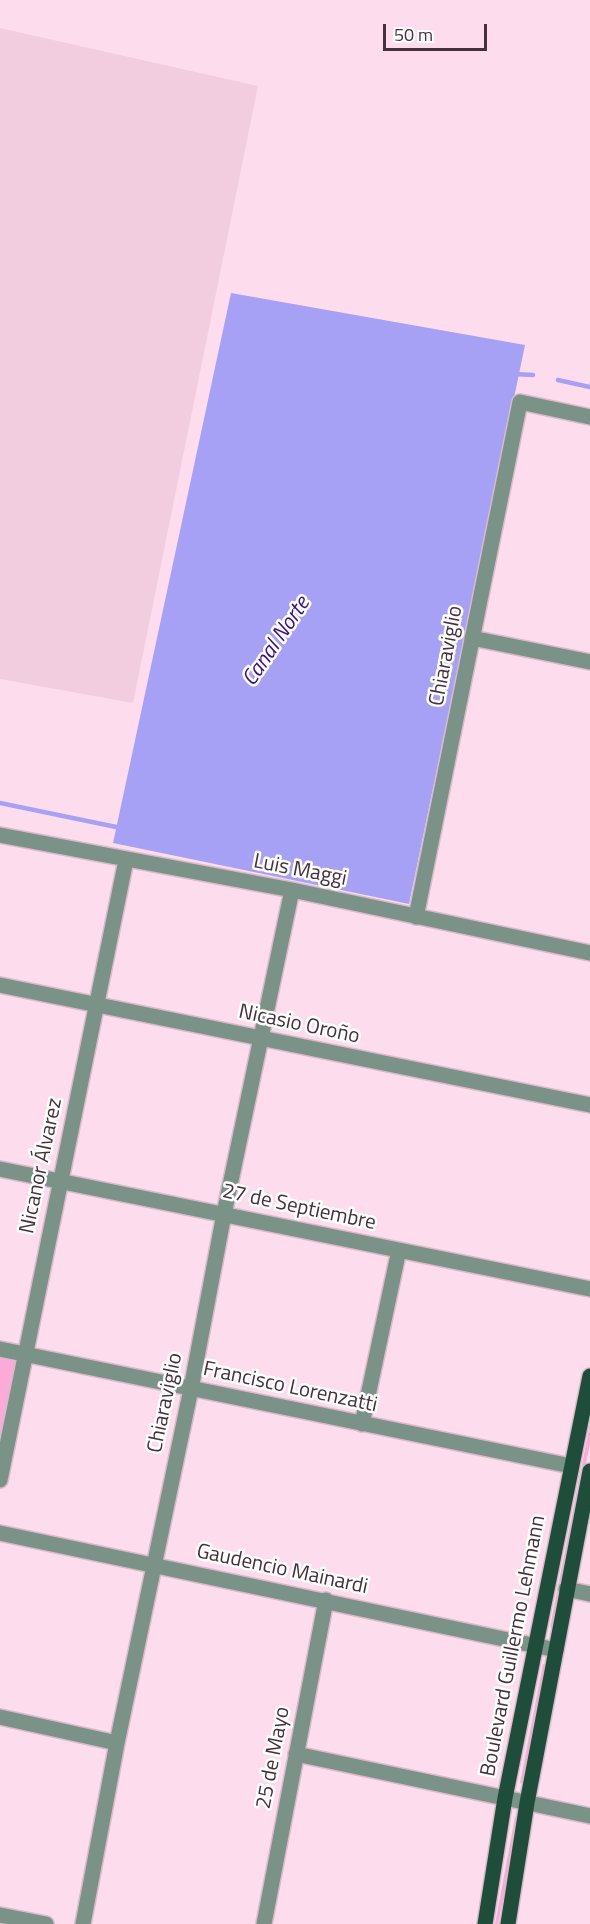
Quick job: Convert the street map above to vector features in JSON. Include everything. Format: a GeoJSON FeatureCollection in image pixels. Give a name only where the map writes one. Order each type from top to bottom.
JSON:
{"type":"FeatureCollection","features":[{"type":"Feature","properties":{"kind":"main road","name":"Boulevard Guillermo Lehmann"},"geometry":{"type":"LineString","coordinates":[[485,1924],[505,1798],[590,1378]]}},
{"type":"Feature","properties":{"kind":"main road","name":"Boulevard Guillermo Lehmann"},"geometry":{"type":"LineString","coordinates":[[508,1924],[566,1589],[590,1471]]}},
{"type":"Feature","properties":{"kind":"street","name":"Chiaraviglio"},"geometry":{"type":"LineString","coordinates":[[416,917],[520,402],[590,417]]}},
{"type":"Feature","properties":{"kind":"street"},"geometry":{"type":"LineString","coordinates":[[472,638],[590,662]]}},
{"type":"Feature","properties":{"kind":"street","name":"Luis Maggi"},"geometry":{"type":"LineString","coordinates":[[0,835],[292,890],[590,953]]}},
{"type":"Feature","properties":{"kind":"street","name":"Nicanor Álvarez"},"geometry":{"type":"LineString","coordinates":[[0,1480],[126,860]]}},
{"type":"Feature","properties":{"kind":"street","name":"Chiaraviglio"},"geometry":{"type":"LineString","coordinates":[[83,1924],[117,1743],[292,890]]}},
{"type":"Feature","properties":{"kind":"street","name":"Nicasio Oroño"},"geometry":{"type":"LineString","coordinates":[[0,985],[590,1105]]}},
{"type":"Feature","properties":{"kind":"street","name":"27 de Septiembre"},"geometry":{"type":"LineString","coordinates":[[0,1169],[590,1289]]}},
{"type":"Feature","properties":{"kind":"street"},"geometry":{"type":"LineString","coordinates":[[362,1424],[399,1250]]}},
{"type":"Feature","properties":{"kind":"street","name":"Francisco Lorenzatti"},"geometry":{"type":"LineString","coordinates":[[0,1349],[571,1466]]}},
{"type":"Feature","properties":{"kind":"street","name":"Gaudencio Mainardi"},"geometry":{"type":"LineString","coordinates":[[0,1533],[556,1650]]}},
{"type":"Feature","properties":{"kind":"street"},"geometry":{"type":"LineString","coordinates":[[566,1589],[590,1594]]}},
{"type":"Feature","properties":{"kind":"street","name":"25 de Mayo"},"geometry":{"type":"LineString","coordinates":[[264,1924],[326,1600]]}},
{"type":"Feature","properties":{"kind":"street"},"geometry":{"type":"LineString","coordinates":[[0,1717],[117,1743]]}},
{"type":"Feature","properties":{"kind":"street"},"geometry":{"type":"LineString","coordinates":[[296,1754],[590,1816]]}},
{"type":"Feature","properties":{"kind":"street"},"geometry":{"type":"LineString","coordinates":[[0,1915],[46,1924]]}},
{"type":"Feature","properties":{"kind":"shaded area"},"geometry":{"type":"Polygon","coordinates":[[[0,28],[258,86],[133,703],[0,679],[0,28]]]}},
{"type":"Feature","properties":{"kind":"shaded area"},"geometry":{"type":"Polygon","coordinates":[[[0,1355],[17,1358],[0,1442],[0,1355]]]}},
{"type":"Feature","properties":{"kind":"shaded area"},"geometry":{"type":"Polygon","coordinates":[[[590,1424],[590,1443],[554,1628],[550,1627],[590,1424]]]}},
{"type":"Feature","properties":{"kind":"shaded area"},"geometry":{"type":"Polygon","coordinates":[[[543,1664],[547,1665],[524,1784],[520,1783],[543,1664]]]}},
{"type":"Feature","properties":{"kind":"shaded area"},"geometry":{"type":"Polygon","coordinates":[[[515,1817],[519,1818],[498,1924],[495,1924],[515,1817]]]}},
{"type":"Feature","properties":{"kind":"water"},"geometry":{"type":"Polygon","coordinates":[[[231,293],[525,345],[409,904],[113,843],[231,293]]]}},
{"type":"Feature","properties":{"kind":"waterway","name":"Canal Norte"},"geometry":{"type":"LineString","coordinates":[[514,374],[533,375]]}},
{"type":"Feature","properties":{"kind":"waterway","name":"Canal Norte"},"geometry":{"type":"LineString","coordinates":[[558,380],[590,387]]}},
{"type":"Feature","properties":{"kind":"waterway","name":"Canal Norte"},"geometry":{"type":"LineString","coordinates":[[0,803],[121,828]]}}]}
